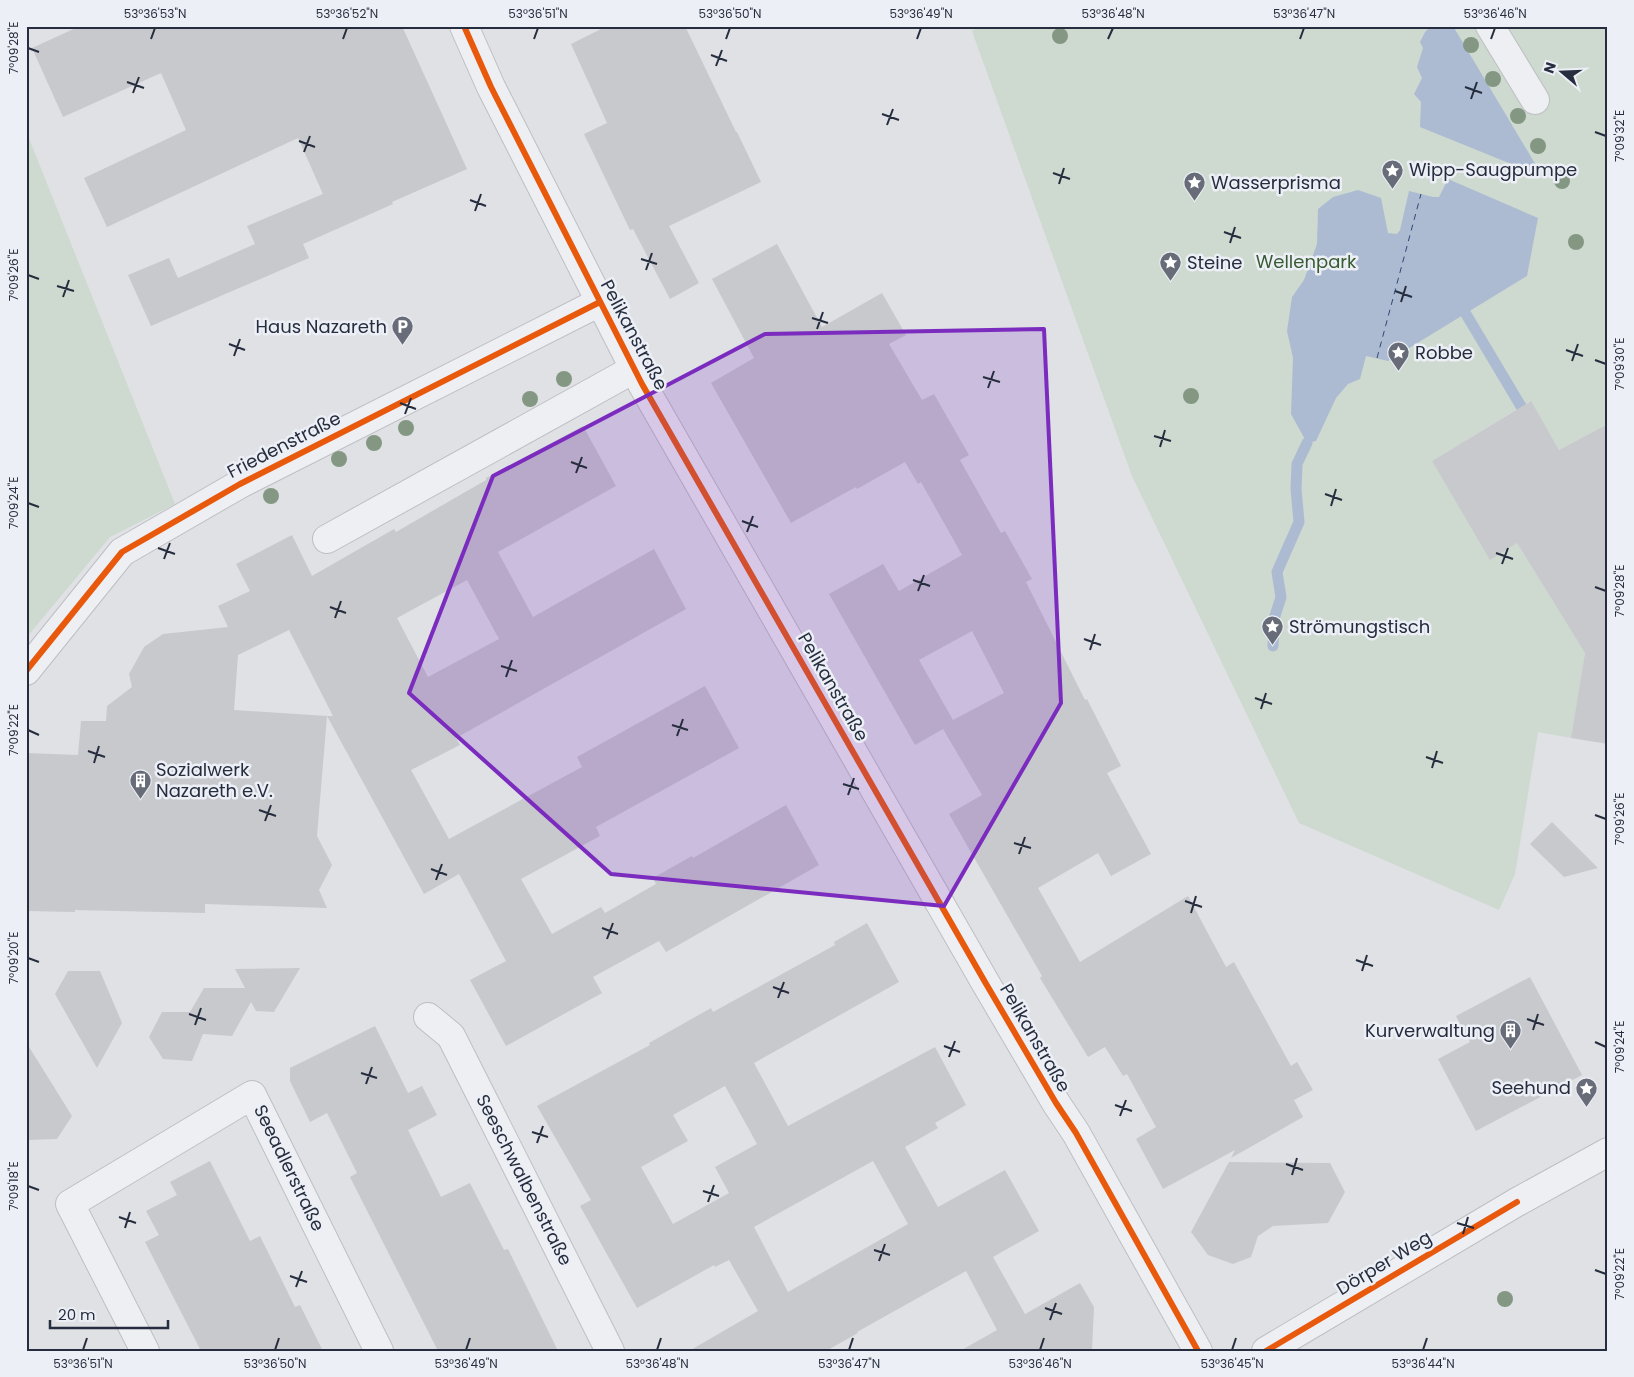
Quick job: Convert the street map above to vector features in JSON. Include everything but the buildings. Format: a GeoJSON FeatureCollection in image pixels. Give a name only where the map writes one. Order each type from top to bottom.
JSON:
{"type":"FeatureCollection","features":[{"type":"Feature","properties":{"kind":"street","name":"Pelikanstraße"},"geometry":{"type":"LineString","coordinates":[[464,26],[491,87],[634,369],[985,982],[1056,1103],[1076,1133],[1198,1351]]}},
{"type":"Feature","properties":{"kind":"street"},"geometry":{"type":"LineString","coordinates":[[1490,26],[1535,100]]}},
{"type":"Feature","properties":{"kind":"street","name":"Friedenstraße"},"geometry":{"type":"LineString","coordinates":[[26,671],[122,552],[240,484],[600,302]]}},
{"type":"Feature","properties":{"kind":"street"},"geometry":{"type":"LineString","coordinates":[[327,539],[634,369]]}},
{"type":"Feature","properties":{"kind":"street","name":"Seeschwalbenstraße"},"geometry":{"type":"LineString","coordinates":[[428,1017],[451,1036],[610,1351]]}},
{"type":"Feature","properties":{"kind":"street","name":"Seeadlerstraße"},"geometry":{"type":"LineString","coordinates":[[145,1351],[70,1204],[252,1095],[379,1351]]}},
{"type":"Feature","properties":{"kind":"street","name":"Dörper Weg"},"geometry":{"type":"LineString","coordinates":[[1266,1351],[1517,1202],[1608,1152]]}},
{"type":"Feature","properties":{"kind":"highlighted area"},"geometry":{"type":"Polygon","coordinates":[[[1044,329],[1061,703],[944,906],[611,874],[409,693],[493,476],[765,334],[1044,329]]]}},
{"type":"Feature","properties":{"kind":"green space","name":"Wellenpark"},"geometry":{"type":"Polygon","coordinates":[[[980,26],[1608,26],[1608,424],[1559,450],[1530,401],[1432,461],[1490,559],[1517,543],[1585,653],[1571,738],[1538,732],[1515,874],[1499,910],[1299,823],[1132,476],[972,31],[980,26]]]}},
{"type":"Feature","properties":{"kind":"green space"},"geometry":{"type":"Polygon","coordinates":[[[26,131],[175,504],[110,537],[26,638],[26,131]]]}},
{"type":"Feature","properties":{"kind":"water"},"geometry":{"type":"Polygon","coordinates":[[[1431,26],[1453,26],[1543,177],[1420,127],[1421,102],[1414,94],[1422,78],[1417,67],[1423,48],[1420,42],[1425,32],[1431,26]]]}},
{"type":"Feature","properties":{"kind":"water"},"geometry":{"type":"Polygon","coordinates":[[[1448,179],[1538,218],[1527,276],[1388,361],[1366,356],[1360,379],[1348,384],[1336,398],[1316,441],[1307,443],[1291,414],[1293,358],[1287,331],[1292,297],[1304,280],[1317,244],[1318,209],[1333,197],[1358,190],[1381,198],[1388,233],[1397,234],[1400,230],[1409,191],[1439,197],[1448,179]]]}},
{"type":"Feature","properties":{"kind":"waterway"},"geometry":{"type":"LineString","coordinates":[[1460,304],[1528,418]]}},
{"type":"Feature","properties":{"kind":"waterway"},"geometry":{"type":"LineString","coordinates":[[1273,646],[1274,619],[1281,597],[1277,572],[1299,522],[1296,489],[1297,464],[1307,443]]}},
{"type":"Feature","properties":{"kind":"ferry route"},"geometry":{"type":"LineString","coordinates":[[1377,358],[1421,194]]}},
{"type":"Feature","properties":{"kind":"cycle path"},"geometry":{"type":"LineString","coordinates":[[464,26],[491,87],[642,384],[985,982],[1056,1103],[1076,1133],[1198,1351]]}},
{"type":"Feature","properties":{"kind":"cycle path"},"geometry":{"type":"LineString","coordinates":[[26,671],[122,552],[240,484],[600,302]]}},
{"type":"Feature","properties":{"kind":"cycle path"},"geometry":{"type":"LineString","coordinates":[[1266,1351],[1517,1202]]}},
{"type":"Feature","properties":{"kind":"place","name":"Wipp-Saugpumpe"},"geometry":{"type":"Point","coordinates":[1393,189]}},
{"type":"Feature","properties":{"kind":"place","name":"Wasserprisma"},"geometry":{"type":"Point","coordinates":[1195,202]}},
{"type":"Feature","properties":{"kind":"place","name":"Steine"},"geometry":{"type":"Point","coordinates":[1171,282]}},
{"type":"Feature","properties":{"kind":"place","name":"Haus Nazareth"},"geometry":{"type":"Point","coordinates":[403,346]}},
{"type":"Feature","properties":{"kind":"place","name":"Robbe"},"geometry":{"type":"Point","coordinates":[1399,372]}},
{"type":"Feature","properties":{"kind":"place","name":"Strömungstisch"},"geometry":{"type":"Point","coordinates":[1273,646]}},
{"type":"Feature","properties":{"kind":"place","name":"Sozialwerk Nazareth e.V."},"geometry":{"type":"Point","coordinates":[140,799]}},
{"type":"Feature","properties":{"kind":"place","name":"Kurverwaltung"},"geometry":{"type":"Point","coordinates":[1511,1050]}},
{"type":"Feature","properties":{"kind":"place","name":"Seehund"},"geometry":{"type":"Point","coordinates":[1587,1107]}}]}
